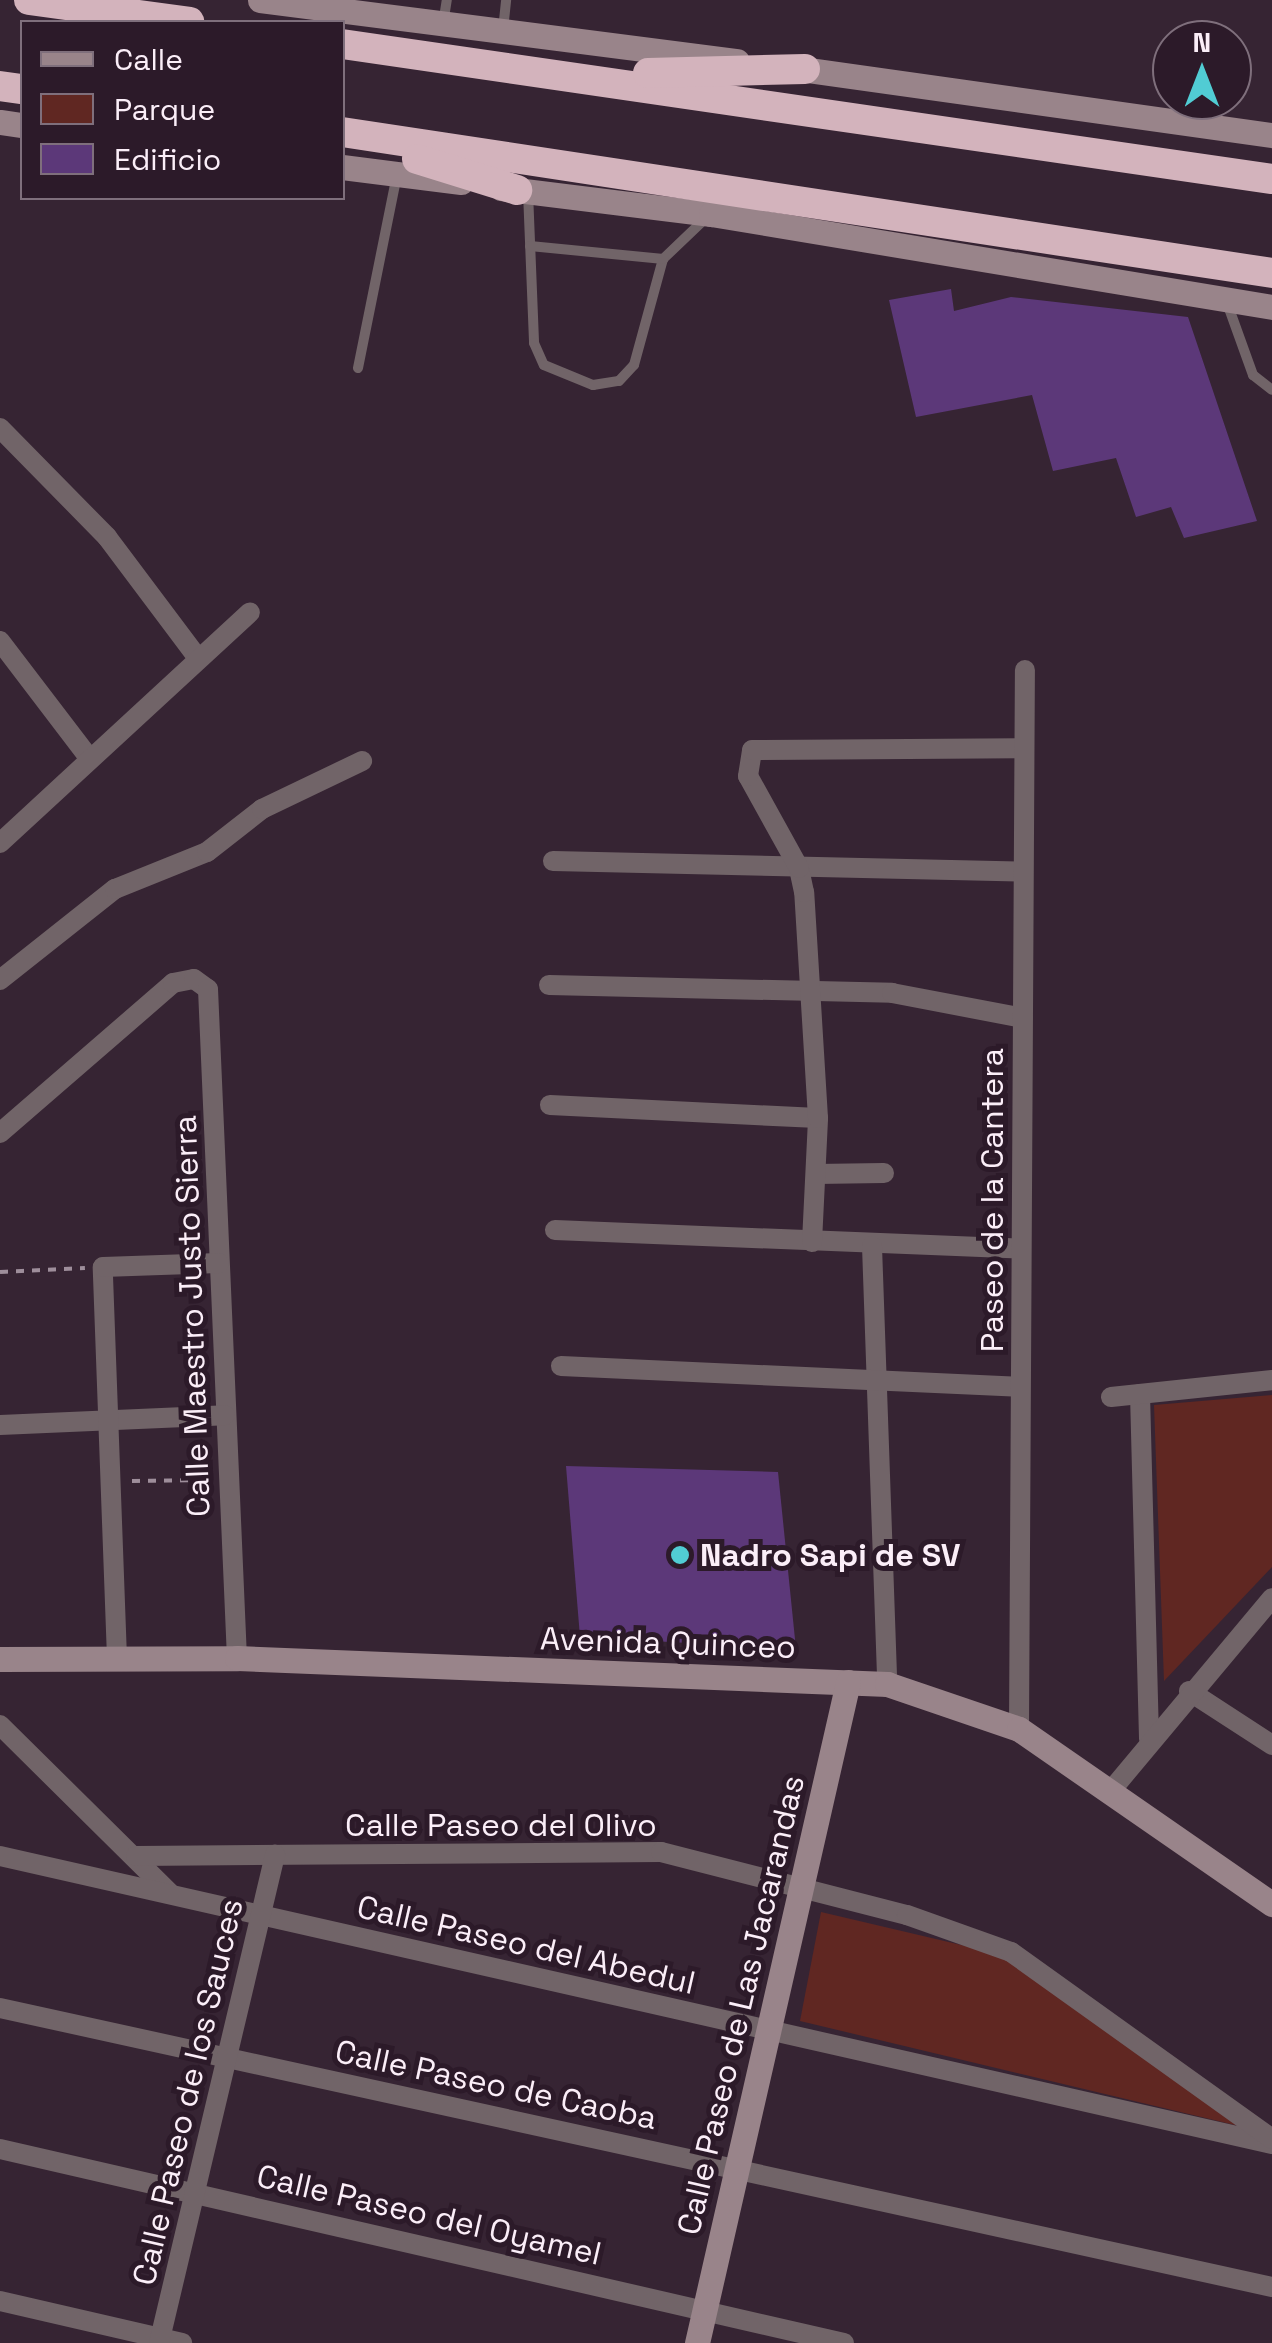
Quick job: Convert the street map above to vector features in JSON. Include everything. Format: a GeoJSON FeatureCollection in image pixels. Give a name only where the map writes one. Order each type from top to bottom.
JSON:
{"type":"FeatureCollection","features":[{"type":"Feature","properties":{"kind":"highway"},"geometry":{"type":"LineString","coordinates":[[30,0],[175,20]]}},
{"type":"Feature","properties":{"kind":"highway"},"geometry":{"type":"LineString","coordinates":[[345,44],[1272,178]]}},
{"type":"Feature","properties":{"kind":"highway"},"geometry":{"type":"LineString","coordinates":[[559,74],[805,70]]}},
{"type":"Feature","properties":{"kind":"highway"},"geometry":{"type":"LineString","coordinates":[[345,134],[1272,273]]}},
{"type":"Feature","properties":{"kind":"highway"},"geometry":{"type":"LineString","coordinates":[[345,135],[522,190]]}},
{"type":"Feature","properties":{"kind":"street"},"geometry":{"type":"LineString","coordinates":[[260,0],[445,12],[503,31],[1272,134]]}},
{"type":"Feature","properties":{"kind":"street"},"geometry":{"type":"LineString","coordinates":[[345,167],[710,214],[1272,306]]}},
{"type":"Feature","properties":{"kind":"street"},"geometry":{"type":"LineString","coordinates":[[0,428],[107,537],[197,657]]}},
{"type":"Feature","properties":{"kind":"street"},"geometry":{"type":"LineString","coordinates":[[0,843],[250,612]]}},
{"type":"Feature","properties":{"kind":"street"},"geometry":{"type":"LineString","coordinates":[[0,641],[89,758]]}},
{"type":"Feature","properties":{"kind":"street","name":"Paseo de la Cantera"},"geometry":{"type":"LineString","coordinates":[[1018,1729],[1025,670]]}},
{"type":"Feature","properties":{"kind":"street"},"geometry":{"type":"LineString","coordinates":[[812,1242],[818,1118],[813,990],[799,868],[748,776],[752,750],[1024,748]]}},
{"type":"Feature","properties":{"kind":"street"},"geometry":{"type":"LineString","coordinates":[[0,980],[115,890],[207,852],[262,809],[362,761]]}},
{"type":"Feature","properties":{"kind":"street"},"geometry":{"type":"LineString","coordinates":[[553,861],[1024,872]]}},
{"type":"Feature","properties":{"kind":"street","name":"Calle Maestro Justo Sierra"},"geometry":{"type":"LineString","coordinates":[[0,1133],[173,983],[194,979],[208,989],[224,1416],[238,1658]]}},
{"type":"Feature","properties":{"kind":"street"},"geometry":{"type":"LineString","coordinates":[[549,985],[892,992],[1023,1018]]}},
{"type":"Feature","properties":{"kind":"street"},"geometry":{"type":"LineString","coordinates":[[550,1104],[818,1118]]}},
{"type":"Feature","properties":{"kind":"street"},"geometry":{"type":"LineString","coordinates":[[816,1174],[884,1173]]}},
{"type":"Feature","properties":{"kind":"street"},"geometry":{"type":"LineString","coordinates":[[555,1230],[872,1246],[1022,1249]]}},
{"type":"Feature","properties":{"kind":"street"},"geometry":{"type":"LineString","coordinates":[[872,1246],[887,1684]]}},
{"type":"Feature","properties":{"kind":"street"},"geometry":{"type":"LineString","coordinates":[[118,1658],[103,1268],[219,1262]]}},
{"type":"Feature","properties":{"kind":"street"},"geometry":{"type":"LineString","coordinates":[[561,1366],[1020,1386]]}},
{"type":"Feature","properties":{"kind":"street"},"geometry":{"type":"LineString","coordinates":[[1111,1397],[1272,1380]]}},
{"type":"Feature","properties":{"kind":"street"},"geometry":{"type":"LineString","coordinates":[[1140,1394],[1149,1738]]}},
{"type":"Feature","properties":{"kind":"street"},"geometry":{"type":"LineString","coordinates":[[0,1426],[224,1416]]}},
{"type":"Feature","properties":{"kind":"street"},"geometry":{"type":"LineString","coordinates":[[1109,1793],[1188,1690],[1272,1598]]}},
{"type":"Feature","properties":{"kind":"street","name":"Avenida Quinceo"},"geometry":{"type":"LineString","coordinates":[[0,1659],[238,1658],[887,1684],[1018,1729],[1272,1904]]}},
{"type":"Feature","properties":{"kind":"street","name":"Calle Paseo de Las Jacarandas"},"geometry":{"type":"LineString","coordinates":[[697,2343],[848,1682]]}},
{"type":"Feature","properties":{"kind":"street"},"geometry":{"type":"LineString","coordinates":[[1188,1690],[1272,1745]]}},
{"type":"Feature","properties":{"kind":"street"},"geometry":{"type":"LineString","coordinates":[[0,1725],[169,1892]]}},
{"type":"Feature","properties":{"kind":"street","name":"Calle Paseo del Olivo"},"geometry":{"type":"LineString","coordinates":[[136,1856],[661,1852],[802,1887],[1011,1952],[1272,2142]]}},
{"type":"Feature","properties":{"kind":"street","name":"Calle Paseo de los Sauces"},"geometry":{"type":"LineString","coordinates":[[160,2341],[275,1855]]}},
{"type":"Feature","properties":{"kind":"street","name":"Calle Paseo del Abedul"},"geometry":{"type":"LineString","coordinates":[[0,1856],[262,1913],[768,2033],[1272,2142]]}},
{"type":"Feature","properties":{"kind":"street","name":"Calle Paseo de Caoba"},"geometry":{"type":"LineString","coordinates":[[0,2008],[1272,2287]]}},
{"type":"Feature","properties":{"kind":"street","name":"Calle Paseo del Oyamel"},"geometry":{"type":"LineString","coordinates":[[0,2149],[844,2343]]}},
{"type":"Feature","properties":{"kind":"street"},"geometry":{"type":"LineString","coordinates":[[0,2302],[182,2343]]}},
{"type":"Feature","properties":{"kind":"lane"},"geometry":{"type":"LineString","coordinates":[[503,31],[506,0]]}},
{"type":"Feature","properties":{"kind":"lane"},"geometry":{"type":"LineString","coordinates":[[358,368],[397,174]]}},
{"type":"Feature","properties":{"kind":"lane"},"geometry":{"type":"LineString","coordinates":[[522,190],[530,246],[534,343],[544,365],[593,385],[619,381],[634,365],[663,259],[710,214]]}},
{"type":"Feature","properties":{"kind":"lane"},"geometry":{"type":"LineString","coordinates":[[530,246],[663,259]]}},
{"type":"Feature","properties":{"kind":"lane"},"geometry":{"type":"LineString","coordinates":[[1225,299],[1254,376],[1272,390]]}},
{"type":"Feature","properties":{"kind":"path"},"geometry":{"type":"LineString","coordinates":[[0,1272],[103,1268]]}},
{"type":"Feature","properties":{"kind":"path"},"geometry":{"type":"LineString","coordinates":[[112,1481],[228,1480]]}},
{"type":"Feature","properties":{"kind":"green space"},"geometry":{"type":"Polygon","coordinates":[[[1272,1395],[1272,1567],[1164,1681],[1154,1405],[1272,1395]]]}},
{"type":"Feature","properties":{"kind":"green space"},"geometry":{"type":"Polygon","coordinates":[[[821,1912],[1008,1956],[1239,2126],[800,2021],[821,1912]]]}},
{"type":"Feature","properties":{"kind":"building"},"geometry":{"type":"Polygon","coordinates":[[[951,289],[954,311],[1011,297],[1188,317],[1257,521],[1184,538],[1171,507],[1136,517],[1116,458],[1053,471],[1032,395],[916,417],[889,300],[951,289]]]}},
{"type":"Feature","properties":{"kind":"building","name":"Nadro Sapi de SV"},"geometry":{"type":"Polygon","coordinates":[[[566,1466],[778,1472],[796,1649],[580,1637],[566,1466]]]}},
{"type":"Feature","properties":{"kind":"place","name":"Nadro Sapi de SV"},"geometry":{"type":"Point","coordinates":[680,1555]}}]}
